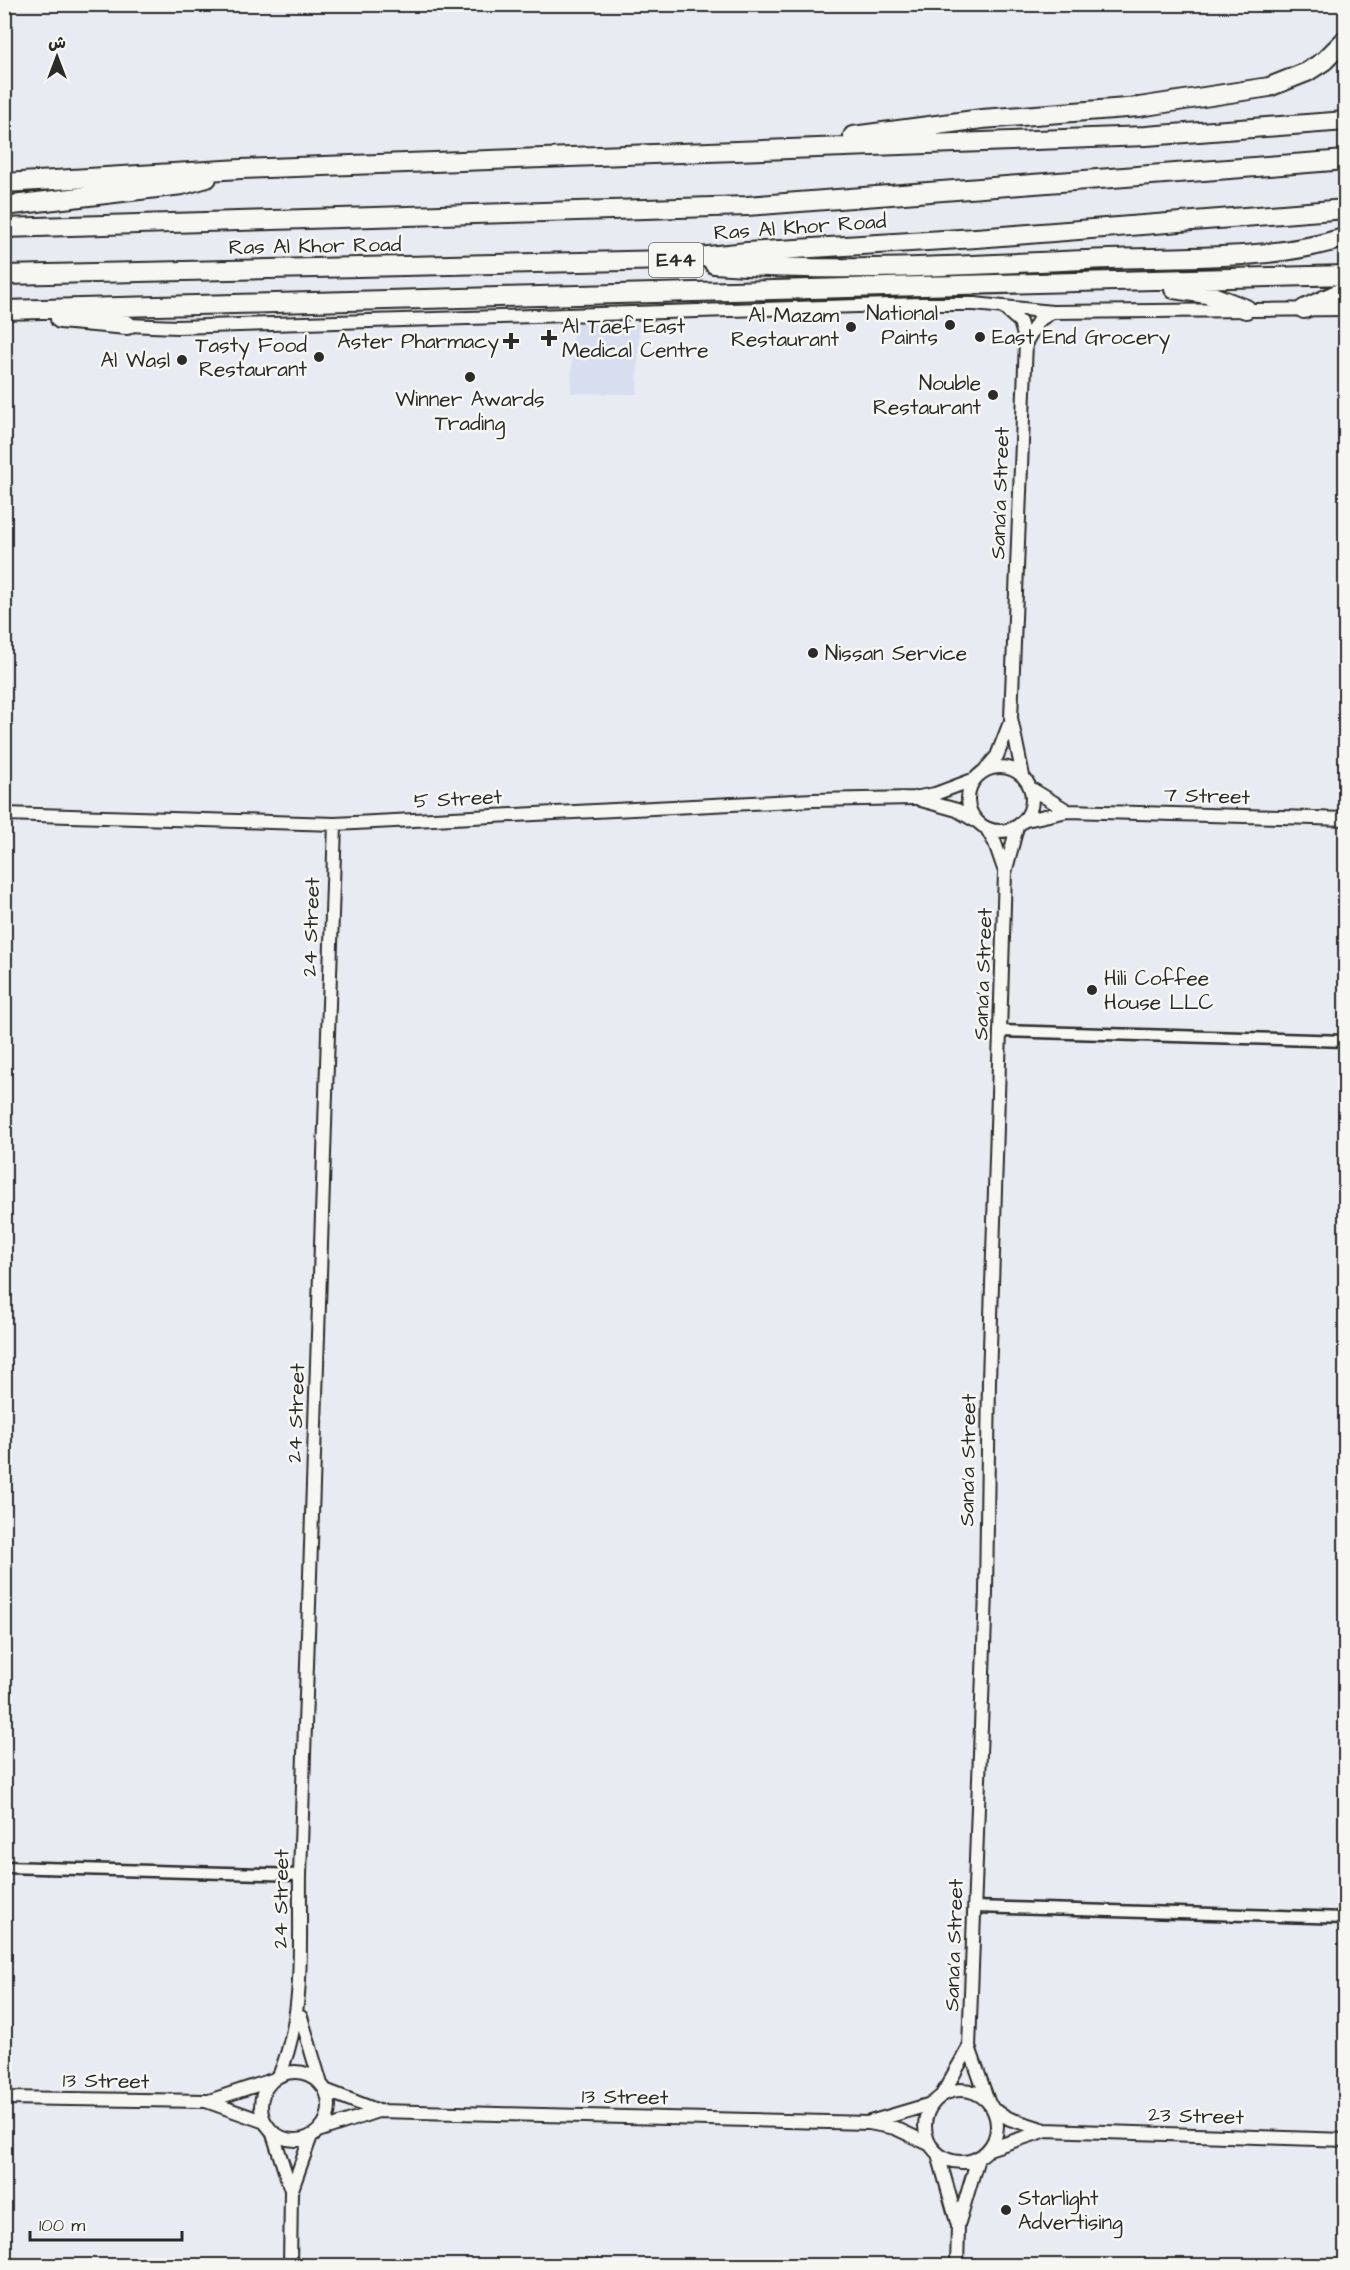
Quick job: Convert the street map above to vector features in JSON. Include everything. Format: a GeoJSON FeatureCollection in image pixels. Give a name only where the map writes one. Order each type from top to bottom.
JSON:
{"type":"FeatureCollection","features":[{"type":"Feature","properties":{"kind":"highway"},"geometry":{"type":"LineString","coordinates":[[718,152],[982,119],[1138,107],[1249,91],[1288,81],[1307,72],[1324,61],[1346,39]]}},
{"type":"Feature","properties":{"kind":"highway"},"geometry":{"type":"LineString","coordinates":[[4,183],[241,169],[1146,136],[1346,121]]}},
{"type":"Feature","properties":{"kind":"highway","name":"Ras Al Khor Road"},"geometry":{"type":"LineString","coordinates":[[4,228],[747,206],[1346,160]]}},
{"type":"Feature","properties":{"kind":"highway"},"geometry":{"type":"LineString","coordinates":[[4,206],[182,185],[241,169]]}},
{"type":"Feature","properties":{"kind":"highway","name":"Ras Al Khor Road"},"geometry":{"type":"LineString","coordinates":[[4,274],[670,260],[747,252],[976,238],[1346,209]]}},
{"type":"Feature","properties":{"kind":"highway"},"geometry":{"type":"LineString","coordinates":[[670,260],[747,266],[826,268],[1091,260],[1312,247],[1346,237]]}},
{"type":"Feature","properties":{"kind":"highway"},"geometry":{"type":"LineString","coordinates":[[4,287],[107,273]]}},
{"type":"Feature","properties":{"kind":"highway"},"geometry":{"type":"LineString","coordinates":[[4,310],[1346,275]]}},
{"type":"Feature","properties":{"kind":"highway"},"geometry":{"type":"LineString","coordinates":[[992,286],[1088,290],[1188,290],[1246,309]]}},
{"type":"Feature","properties":{"kind":"highway"},"geometry":{"type":"LineString","coordinates":[[1304,309],[1346,290]]}},
{"type":"Feature","properties":{"kind":"highway"},"geometry":{"type":"LineString","coordinates":[[4,319],[54,318],[127,325]]}},
{"type":"Feature","properties":{"kind":"street"},"geometry":{"type":"LineString","coordinates":[[127,325],[177,327],[921,304],[975,304],[1052,312],[1344,310]]}},
{"type":"Feature","properties":{"kind":"street","name":"Sana'a Street"},"geometry":{"type":"LineString","coordinates":[[979,775],[997,756],[1006,738],[1011,718],[1026,342],[1020,322],[1004,308]]}},
{"type":"Feature","properties":{"kind":"street"},"geometry":{"type":"LineString","coordinates":[[1026,342],[1038,321],[1052,312]]}},
{"type":"Feature","properties":{"kind":"street","name":"Sana'a Street"},"geometry":{"type":"LineString","coordinates":[[1011,718],[1023,776]]}},
{"type":"Feature","properties":{"kind":"street"},"geometry":{"type":"LineString","coordinates":[[1004,767],[1023,776],[1030,788],[1032,804],[1021,823],[997,832],[982,825],[968,801],[979,775],[1004,767]]}},
{"type":"Feature","properties":{"kind":"street","name":"5 Street"},"geometry":{"type":"LineString","coordinates":[[4,814],[335,824],[813,800],[914,798],[935,794],[979,775]]}},
{"type":"Feature","properties":{"kind":"street","name":"7 Street"},"geometry":{"type":"LineString","coordinates":[[1030,788],[1068,811]]}},
{"type":"Feature","properties":{"kind":"street","name":"5 Street"},"geometry":{"type":"LineString","coordinates":[[914,798],[936,802],[982,825]]}},
{"type":"Feature","properties":{"kind":"street","name":"7 Street"},"geometry":{"type":"LineString","coordinates":[[1021,823],[1068,811],[1346,819]]}},
{"type":"Feature","properties":{"kind":"street","name":"Sana'a Street"},"geometry":{"type":"LineString","coordinates":[[991,2105],[969,2047],[1005,873],[1021,823]]}},
{"type":"Feature","properties":{"kind":"street","name":"24 Street"},"geometry":{"type":"LineString","coordinates":[[276,2078],[293,2037],[299,2004],[300,1875],[335,824]]}},
{"type":"Feature","properties":{"kind":"street","name":"Sana'a Street"},"geometry":{"type":"LineString","coordinates":[[982,825],[995,843],[1005,873]]}},
{"type":"Feature","properties":{"kind":"street"},"geometry":{"type":"LineString","coordinates":[[1001,1031],[1346,1041]]}},
{"type":"Feature","properties":{"kind":"street"},"geometry":{"type":"LineString","coordinates":[[4,1867],[300,1875]]}},
{"type":"Feature","properties":{"kind":"street"},"geometry":{"type":"LineString","coordinates":[[975,1907],[1346,1918]]}},
{"type":"Feature","properties":{"kind":"street","name":"24 Street"},"geometry":{"type":"LineString","coordinates":[[299,2004],[306,2040],[323,2087]]}},
{"type":"Feature","properties":{"kind":"street","name":"Sana'a Street"},"geometry":{"type":"LineString","coordinates":[[942,2095],[969,2047]]}},
{"type":"Feature","properties":{"kind":"street"},"geometry":{"type":"LineString","coordinates":[[290,2265],[291,2192],[268,2126],[262,2100],[276,2078],[302,2073],[323,2087],[328,2112],[314,2133],[291,2192]]}},
{"type":"Feature","properties":{"kind":"street","name":"13 Street"},"geometry":{"type":"LineString","coordinates":[[206,2102],[276,2078]]}},
{"type":"Feature","properties":{"kind":"street","name":"13 Street"},"geometry":{"type":"LineString","coordinates":[[323,2087],[379,2110],[869,2123],[895,2128],[929,2144]]}},
{"type":"Feature","properties":{"kind":"street"},"geometry":{"type":"LineString","coordinates":[[966,2090],[978,2093],[991,2105],[998,2130],[989,2149],[978,2158],[964,2162],[950,2161],[938,2154],[929,2144],[924,2124],[931,2104],[942,2095],[966,2090]]}},
{"type":"Feature","properties":{"kind":"street","name":"13 Street"},"geometry":{"type":"LineString","coordinates":[[4,2098],[206,2102],[268,2126]]}},
{"type":"Feature","properties":{"kind":"street","name":"13 Street"},"geometry":{"type":"LineString","coordinates":[[869,2123],[931,2104]]}},
{"type":"Feature","properties":{"kind":"street","name":"23 Street"},"geometry":{"type":"LineString","coordinates":[[991,2105],[1027,2126],[1045,2130],[1346,2139]]}},
{"type":"Feature","properties":{"kind":"street","name":"13 Street"},"geometry":{"type":"LineString","coordinates":[[314,2133],[379,2110]]}},
{"type":"Feature","properties":{"kind":"street"},"geometry":{"type":"LineString","coordinates":[[268,2126],[291,2139],[314,2133]]}},
{"type":"Feature","properties":{"kind":"street","name":"23 Street"},"geometry":{"type":"LineString","coordinates":[[989,2149],[1045,2130]]}},
{"type":"Feature","properties":{"kind":"street"},"geometry":{"type":"LineString","coordinates":[[938,2154],[957,2226],[957,2265]]}},
{"type":"Feature","properties":{"kind":"street"},"geometry":{"type":"LineString","coordinates":[[957,2226],[978,2158]]}},
{"type":"Feature","properties":{"kind":"shaded area"},"geometry":{"type":"Polygon","coordinates":[[[573,324],[639,324],[637,394],[571,393],[573,324]]]}},
{"type":"Feature","properties":{"kind":"place","name":"National Paints"},"geometry":{"type":"Point","coordinates":[950,325]}},
{"type":"Feature","properties":{"kind":"place","name":"Al Mazam Restaurant"},"geometry":{"type":"Point","coordinates":[851,327]}},
{"type":"Feature","properties":{"kind":"place","name":"East End Grocery"},"geometry":{"type":"Point","coordinates":[980,337]}},
{"type":"Feature","properties":{"kind":"place","name":"Al Taef East Medical Centre"},"geometry":{"type":"Point","coordinates":[549,338]}},
{"type":"Feature","properties":{"kind":"place","name":"Aster Pharmacy"},"geometry":{"type":"Point","coordinates":[511,341]}},
{"type":"Feature","properties":{"kind":"place","name":"Tasty Food Restaurant"},"geometry":{"type":"Point","coordinates":[319,357]}},
{"type":"Feature","properties":{"kind":"place","name":"Al Wasl"},"geometry":{"type":"Point","coordinates":[182,360]}},
{"type":"Feature","properties":{"kind":"place","name":"Winner Awards Trading"},"geometry":{"type":"Point","coordinates":[470,377]}},
{"type":"Feature","properties":{"kind":"place","name":"Nouble Restaurant"},"geometry":{"type":"Point","coordinates":[993,395]}},
{"type":"Feature","properties":{"kind":"place","name":"Nissan Service"},"geometry":{"type":"Point","coordinates":[813,653]}},
{"type":"Feature","properties":{"kind":"place","name":"Hili Coffee House LLC"},"geometry":{"type":"Point","coordinates":[1092,990]}},
{"type":"Feature","properties":{"kind":"place","name":"Starlight Advertising"},"geometry":{"type":"Point","coordinates":[1006,2210]}}]}
